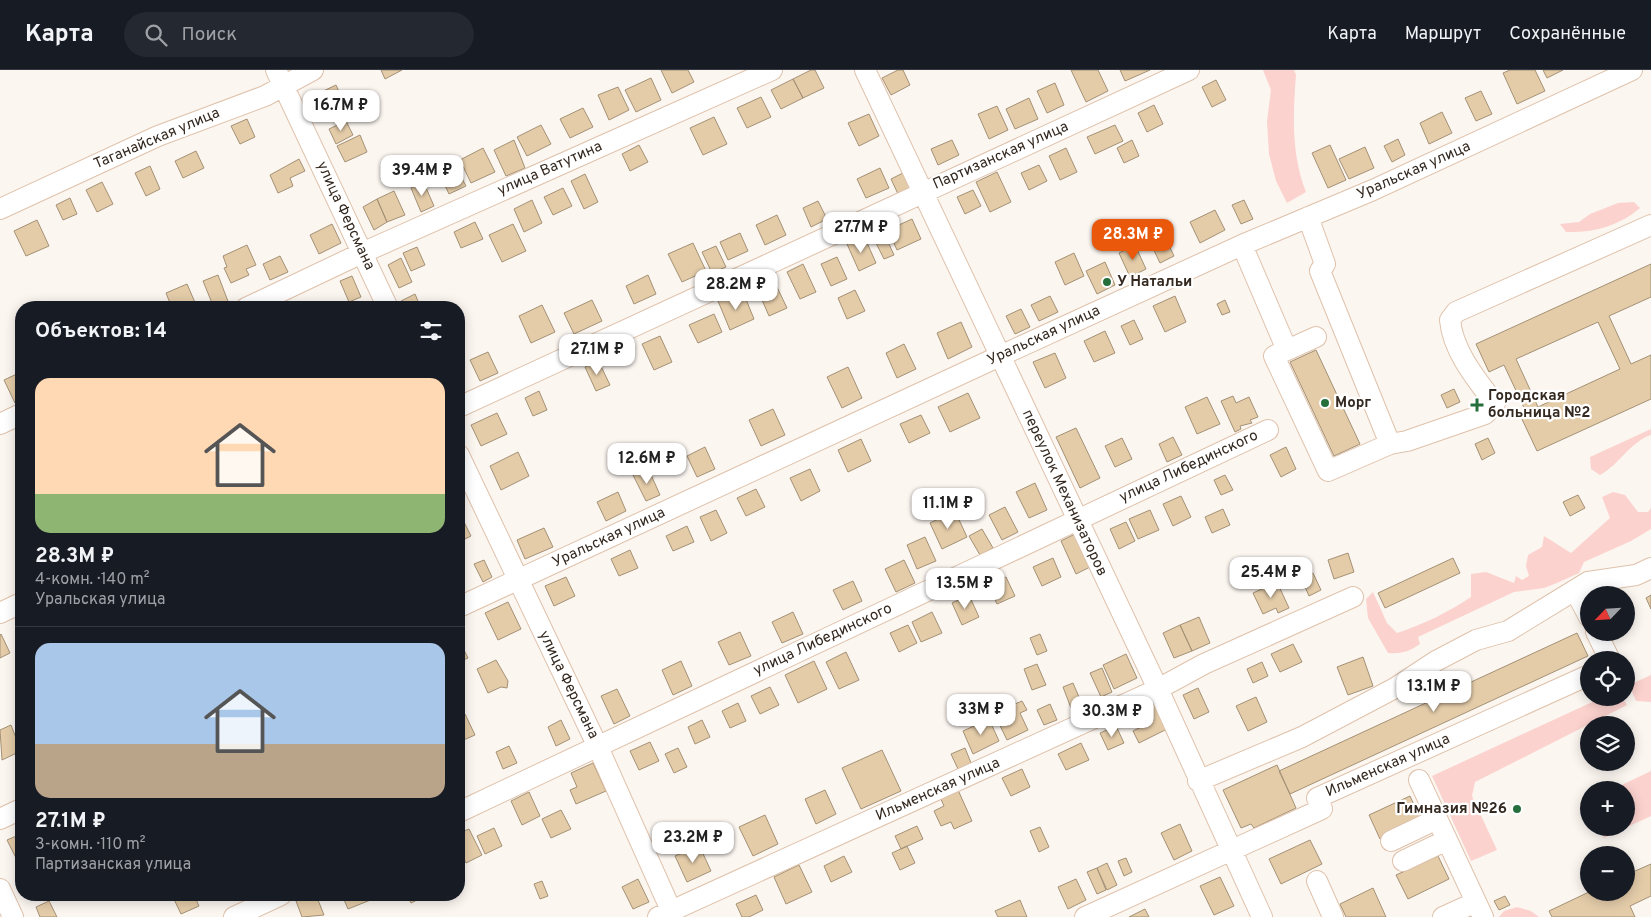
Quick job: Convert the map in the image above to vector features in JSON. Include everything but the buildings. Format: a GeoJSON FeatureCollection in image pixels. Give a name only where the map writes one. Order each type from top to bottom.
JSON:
{"type":"FeatureCollection","features":[{"type":"Feature","properties":{"kind":"street","name":"Таганайская улица"},"geometry":{"type":"LineString","coordinates":[[0,209],[158,136],[265,96],[280,77],[314,70]]}},
{"type":"Feature","properties":{"kind":"street","name":"улица Ватутина"},"geometry":{"type":"LineString","coordinates":[[261,301],[362,253],[772,70]]}},
{"type":"Feature","properties":{"kind":"street","name":"переулок Механизаторов"},"geometry":{"type":"LineString","coordinates":[[865,70],[1158,689],[1198,781],[1262,917]]}},
{"type":"Feature","properties":{"kind":"street","name":"Партизанская улица"},"geometry":{"type":"LineString","coordinates":[[465,404],[1189,70]]}},
{"type":"Feature","properties":{"kind":"street","name":"Уральская улица"},"geometry":{"type":"LineString","coordinates":[[465,604],[1242,245],[1373,190],[1632,70]]}},
{"type":"Feature","properties":{"kind":"street","name":"улица Ферсмана"},"geometry":{"type":"LineString","coordinates":[[280,77],[385,301]]}},
{"type":"Feature","properties":{"kind":"street"},"geometry":{"type":"LineString","coordinates":[[1308,217],[1325,264],[1320,270],[1390,444]]}},
{"type":"Feature","properties":{"kind":"street"},"geometry":{"type":"LineString","coordinates":[[1316,337],[1274,356],[1328,471],[1390,444],[1407,441],[1486,414],[1495,404],[1468,367],[1451,330],[1450,320],[1456,312],[1651,225]]}},
{"type":"Feature","properties":{"kind":"street"},"geometry":{"type":"LineString","coordinates":[[1242,245],[1287,350]]}},
{"type":"Feature","properties":{"kind":"street"},"geometry":{"type":"LineString","coordinates":[[0,424],[15,417]]}},
{"type":"Feature","properties":{"kind":"street","name":"улица Либединского"},"geometry":{"type":"LineString","coordinates":[[465,809],[1076,519],[1268,430]]}},
{"type":"Feature","properties":{"kind":"street","name":"улица Ферсмана"},"geometry":{"type":"LineString","coordinates":[[465,468],[598,747],[668,915]]}},
{"type":"Feature","properties":{"kind":"street"},"geometry":{"type":"LineString","coordinates":[[1198,781],[1302,737],[1395,688],[1436,661],[1476,640],[1508,631],[1588,582],[1636,575],[1651,568]]}},
{"type":"Feature","properties":{"kind":"street"},"geometry":{"type":"LineString","coordinates":[[1586,586],[1588,582]]}},
{"type":"Feature","properties":{"kind":"street","name":"Ильменская улица"},"geometry":{"type":"LineString","coordinates":[[668,915],[1158,689],[1204,664],[1353,597]]}},
{"type":"Feature","properties":{"kind":"street"},"geometry":{"type":"LineString","coordinates":[[0,613],[15,606]]}},
{"type":"Feature","properties":{"kind":"street","name":"Ильменская улица"},"geometry":{"type":"LineString","coordinates":[[1231,851],[1322,809],[1317,798],[1580,679]]}},
{"type":"Feature","properties":{"kind":"street"},"geometry":{"type":"LineString","coordinates":[[1419,780],[1479,909],[1443,917]]}},
{"type":"Feature","properties":{"kind":"street"},"geometry":{"type":"LineString","coordinates":[[0,819],[15,812]]}},
{"type":"Feature","properties":{"kind":"street"},"geometry":{"type":"LineString","coordinates":[[1391,841],[1438,819]]}},
{"type":"Feature","properties":{"kind":"street"},"geometry":{"type":"LineString","coordinates":[[1403,861],[1447,840]]}},
{"type":"Feature","properties":{"kind":"street"},"geometry":{"type":"LineString","coordinates":[[1085,917],[1231,851]]}},
{"type":"Feature","properties":{"kind":"street"},"geometry":{"type":"LineString","coordinates":[[1317,881],[1333,917]]}},
{"type":"Feature","properties":{"kind":"street"},"geometry":{"type":"LineString","coordinates":[[0,889],[13,917]]}},
{"type":"Feature","properties":{"kind":"street"},"geometry":{"type":"LineString","coordinates":[[234,917],[268,901]]}},
{"type":"Feature","properties":{"kind":"shaded area"},"geometry":{"type":"Polygon","coordinates":[[[1263,70],[1294,70],[1296,75],[1294,104],[1295,149],[1306,192],[1287,203],[1276,181],[1269,154],[1267,121],[1271,90],[1263,70]]]}},
{"type":"Feature","properties":{"kind":"shaded area"},"geometry":{"type":"Polygon","coordinates":[[[1634,202],[1640,208],[1614,224],[1596,230],[1566,232],[1560,224],[1579,222],[1590,214],[1618,203],[1634,202]]]}},
{"type":"Feature","properties":{"kind":"shaded area"},"geometry":{"type":"Polygon","coordinates":[[[1651,429],[1651,435],[1637,442],[1607,471],[1600,475],[1591,469],[1590,457],[1651,429]]]}},
{"type":"Feature","properties":{"kind":"shaded area"},"geometry":{"type":"Polygon","coordinates":[[[1613,492],[1625,495],[1638,512],[1648,512],[1651,508],[1651,529],[1631,541],[1584,562],[1579,573],[1544,588],[1514,592],[1418,637],[1420,644],[1408,651],[1388,653],[1368,618],[1366,599],[1373,592],[1387,623],[1397,633],[1416,626],[1445,613],[1471,597],[1471,574],[1486,572],[1514,583],[1516,576],[1522,580],[1529,576],[1526,566],[1528,555],[1542,547],[1544,536],[1571,553],[1610,518],[1602,497],[1613,492]]]}},
{"type":"Feature","properties":{"kind":"shaded area"},"geometry":{"type":"Polygon","coordinates":[[[1651,675],[1651,702],[1636,701],[1635,682],[1651,675]]]}},
{"type":"Feature","properties":{"kind":"shaded area"},"geometry":{"type":"Polygon","coordinates":[[[1584,706],[1625,706],[1605,716],[1580,716],[1580,729],[1475,782],[1472,796],[1497,850],[1471,861],[1432,776],[1584,706]]]}},
{"type":"Feature","properties":{"kind":"shaded area"},"geometry":{"type":"Polygon","coordinates":[[[1651,771],[1651,816],[1635,824],[1635,781],[1630,781],[1651,771]]]}},
{"type":"Feature","properties":{"kind":"shaded area"},"geometry":{"type":"Polygon","coordinates":[[[1517,907],[1531,911],[1539,917],[1499,917],[1504,911],[1517,907]]]}},
{"type":"Feature","properties":{"kind":"place","name":"У Натальи"},"geometry":{"type":"Point","coordinates":[1107,282]}},
{"type":"Feature","properties":{"kind":"place","name":"Морг"},"geometry":{"type":"Point","coordinates":[1325,403]}},
{"type":"Feature","properties":{"kind":"place","name":"Городская больница №2"},"geometry":{"type":"Point","coordinates":[1477,405]}},
{"type":"Feature","properties":{"kind":"place","name":"Гимназия №26"},"geometry":{"type":"Point","coordinates":[1517,809]}}]}
